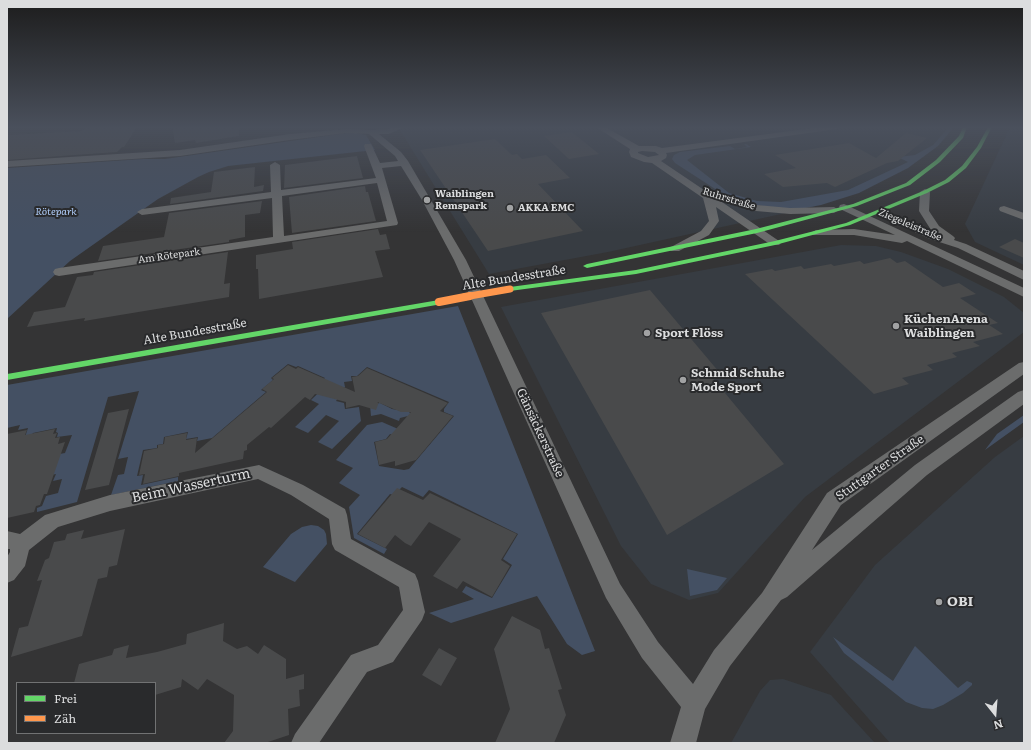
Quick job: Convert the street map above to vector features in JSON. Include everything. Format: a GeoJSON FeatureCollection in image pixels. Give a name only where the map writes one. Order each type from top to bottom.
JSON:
{"type":"FeatureCollection","features":[{"type":"Feature","properties":{"kind":"main road","name":"Alte Bundesstraße"},"geometry":{"type":"LineString","coordinates":[[575,268],[675,249],[757,231],[839,209],[908,184],[937,162]]}},
{"type":"Feature","properties":{"kind":"main road","name":"Alte Bundesstraße"},"geometry":{"type":"LineString","coordinates":[[508,285],[636,272],[816,233],[866,217],[925,192],[947,181],[968,162]]}},
{"type":"Feature","properties":{"kind":"main road","name":"Alte Bundesstraße"},"geometry":{"type":"LineString","coordinates":[[508,285],[521,278]]}},
{"type":"Feature","properties":{"kind":"main road"},"geometry":{"type":"LineString","coordinates":[[397,300],[438,298],[508,285]]}},
{"type":"Feature","properties":{"kind":"main road","name":"Alte Bundesstraße"},"geometry":{"type":"LineString","coordinates":[[7,377],[438,298]]}},
{"type":"Feature","properties":{"kind":"street"},"geometry":{"type":"LineString","coordinates":[[7,164],[38,162]]}},
{"type":"Feature","properties":{"kind":"street","name":"Am Rötepark"},"geometry":{"type":"LineString","coordinates":[[59,272],[394,223],[375,162]]}},
{"type":"Feature","properties":{"kind":"street"},"geometry":{"type":"LineString","coordinates":[[377,166],[381,162]]}},
{"type":"Feature","properties":{"kind":"street","name":"Gänsäckerstraße"},"geometry":{"type":"LineString","coordinates":[[409,162],[460,260],[613,591],[650,650],[694,704]]}},
{"type":"Feature","properties":{"kind":"street","name":"Ruhrstraße"},"geometry":{"type":"LineString","coordinates":[[657,162],[775,243]]}},
{"type":"Feature","properties":{"kind":"street"},"geometry":{"type":"LineString","coordinates":[[275,165],[279,240]]}},
{"type":"Feature","properties":{"kind":"street"},"geometry":{"type":"LineString","coordinates":[[142,212],[381,180]]}},
{"type":"Feature","properties":{"kind":"street","name":"Ruhrstraße"},"geometry":{"type":"LineString","coordinates":[[697,188],[756,208],[790,211],[839,209]]}},
{"type":"Feature","properties":{"kind":"street","name":"Ziegeleistraße"},"geometry":{"type":"LineString","coordinates":[[925,192],[924,211],[935,228],[962,246],[1024,276]]}},
{"type":"Feature","properties":{"kind":"street","name":"Ruhrstraße"},"geometry":{"type":"LineString","coordinates":[[675,249],[705,233],[714,221],[708,197]]}},
{"type":"Feature","properties":{"kind":"street","name":"Ziegeleistraße"},"geometry":{"type":"LineString","coordinates":[[859,203],[934,237],[962,246]]}},
{"type":"Feature","properties":{"kind":"street","name":"Ziegeleistraße"},"geometry":{"type":"LineString","coordinates":[[839,209],[866,217],[1024,293]]}},
{"type":"Feature","properties":{"kind":"street"},"geometry":{"type":"LineString","coordinates":[[1004,209],[1024,217]]}},
{"type":"Feature","properties":{"kind":"street","name":"Ziegeleistraße"},"geometry":{"type":"LineString","coordinates":[[816,233],[854,232],[898,239],[936,250]]}},
{"type":"Feature","properties":{"kind":"street","name":"Stuttgarter Straße"},"geometry":{"type":"LineString","coordinates":[[684,743],[694,704],[722,658],[769,600],[834,499],[1024,366]]}},
{"type":"Feature","properties":{"kind":"street","name":"Stuttgarter Straße"},"geometry":{"type":"LineString","coordinates":[[769,600],[921,470],[1024,396]]}},
{"type":"Feature","properties":{"kind":"street","name":"Beim Wasserturm"},"geometry":{"type":"LineString","coordinates":[[7,573],[18,559],[20,552],[13,543],[52,521],[110,504],[259,472],[297,490],[338,515],[342,544],[408,581],[414,612],[385,654],[358,663],[304,743]]}},
{"type":"Feature","properties":{"kind":"shaded area"},"geometry":{"type":"Polygon","coordinates":[[[420,162],[913,162],[813,207],[608,252],[489,274],[420,162]]]}},
{"type":"Feature","properties":{"kind":"shaded area"},"geometry":{"type":"Polygon","coordinates":[[[994,162],[1024,162],[1024,265],[975,242],[965,224],[994,162]]]}},
{"type":"Feature","properties":{"kind":"shaded area"},"geometry":{"type":"Polygon","coordinates":[[[841,245],[876,246],[901,252],[948,269],[1004,297],[1024,313],[1024,332],[805,497],[718,593],[689,600],[651,584],[621,546],[501,307],[841,245]]]}},
{"type":"Feature","properties":{"kind":"shaded area","name":"OBI"},"geometry":{"type":"Polygon","coordinates":[[[1024,436],[1024,743],[890,743],[810,652],[875,565],[995,457],[1024,436]]]}},
{"type":"Feature","properties":{"kind":"shaded area"},"geometry":{"type":"Polygon","coordinates":[[[783,679],[831,695],[875,743],[731,743],[760,691],[770,680],[783,679]]]}},
{"type":"Feature","properties":{"kind":"green space","name":"Rötepark"},"geometry":{"type":"Polygon","coordinates":[[[98,162],[265,162],[228,166],[209,172],[158,199],[70,261],[7,319],[7,168],[98,162]]]}},
{"type":"Feature","properties":{"kind":"green space"},"geometry":{"type":"Polygon","coordinates":[[[674,162],[690,162],[729,193],[757,201],[781,202],[848,190],[908,162],[916,162],[908,168],[859,193],[821,205],[795,210],[748,204],[726,196],[674,162]]]}},
{"type":"Feature","properties":{"kind":"green space"},"geometry":{"type":"Polygon","coordinates":[[[458,306],[595,651],[582,655],[567,644],[537,596],[451,623],[429,613],[474,599],[462,592],[466,586],[492,598],[512,565],[503,559],[518,534],[429,490],[423,497],[402,487],[394,495],[390,494],[357,534],[387,549],[384,554],[354,538],[349,507],[360,495],[339,483],[353,468],[336,460],[367,425],[382,422],[405,432],[397,436],[390,434],[386,439],[374,442],[379,466],[404,470],[409,469],[454,416],[444,412],[444,409],[449,402],[367,367],[357,376],[351,376],[352,381],[344,382],[345,387],[336,397],[338,398],[336,401],[344,403],[345,409],[359,407],[361,421],[332,449],[318,442],[339,421],[326,415],[308,433],[295,427],[319,404],[311,400],[329,383],[323,380],[325,378],[298,366],[296,367],[288,364],[271,378],[273,380],[261,390],[266,392],[212,438],[197,441],[198,437],[186,439],[188,432],[164,437],[163,444],[157,445],[157,448],[143,450],[137,476],[143,475],[141,485],[178,477],[178,481],[111,495],[118,475],[124,474],[128,457],[118,459],[139,391],[108,397],[77,502],[37,512],[37,508],[42,506],[46,496],[58,493],[62,479],[53,481],[56,474],[51,475],[54,455],[65,453],[72,435],[57,437],[57,428],[33,433],[31,436],[25,437],[28,428],[18,430],[20,425],[7,428],[7,385],[458,306]]]}},
{"type":"Feature","properties":{"kind":"green space"},"geometry":{"type":"Polygon","coordinates":[[[380,403],[392,409],[409,412],[412,415],[400,418],[399,421],[381,414],[371,416],[370,405],[380,403]]]}},
{"type":"Feature","properties":{"kind":"green space"},"geometry":{"type":"Polygon","coordinates":[[[1024,415],[1024,422],[985,450],[997,434],[1024,415]]]}},
{"type":"Feature","properties":{"kind":"green space"},"geometry":{"type":"Polygon","coordinates":[[[311,525],[318,526],[324,530],[327,544],[295,582],[263,567],[291,534],[302,527],[311,525]]]}},
{"type":"Feature","properties":{"kind":"green space"},"geometry":{"type":"Polygon","coordinates":[[[687,569],[727,578],[717,590],[690,596],[687,569]]]}},
{"type":"Feature","properties":{"kind":"green space"},"geometry":{"type":"Polygon","coordinates":[[[833,637],[893,681],[915,646],[958,688],[967,681],[972,683],[972,685],[963,693],[943,705],[933,709],[922,708],[906,702],[844,653],[833,637]]]}},
{"type":"Feature","properties":{"kind":"building"},"geometry":{"type":"Polygon","coordinates":[[[309,162],[359,162],[363,178],[284,188],[285,165],[309,162]]]}},
{"type":"Feature","properties":{"kind":"building","name":"AKKA EMC"},"geometry":{"type":"Polygon","coordinates":[[[428,162],[553,162],[570,178],[538,184],[583,231],[488,251],[428,162]]]}},
{"type":"Feature","properties":{"kind":"building"},"geometry":{"type":"Polygon","coordinates":[[[786,162],[892,162],[887,163],[835,187],[827,183],[783,187],[764,174],[796,168],[786,162]]]}},
{"type":"Feature","properties":{"kind":"building"},"geometry":{"type":"Polygon","coordinates":[[[255,167],[254,187],[264,185],[263,191],[170,204],[171,198],[211,192],[214,172],[255,167]]]}},
{"type":"Feature","properties":{"kind":"building"},"geometry":{"type":"Polygon","coordinates":[[[365,186],[376,221],[292,233],[289,197],[365,186]]]}},
{"type":"Feature","properties":{"kind":"building"},"geometry":{"type":"Polygon","coordinates":[[[262,201],[260,213],[245,215],[245,237],[229,240],[229,242],[98,261],[103,246],[164,237],[169,213],[262,201]]]}},
{"type":"Feature","properties":{"kind":"building"},"geometry":{"type":"Polygon","coordinates":[[[378,229],[380,235],[386,234],[390,249],[375,251],[383,277],[259,299],[256,255],[293,249],[292,242],[378,229]]]}},
{"type":"Feature","properties":{"kind":"building"},"geometry":{"type":"Polygon","coordinates":[[[1015,239],[1024,243],[1024,258],[999,247],[1015,239]]]}},
{"type":"Feature","properties":{"kind":"building"},"geometry":{"type":"Polygon","coordinates":[[[228,252],[224,284],[230,283],[229,297],[84,321],[85,318],[27,327],[34,312],[65,307],[77,277],[93,275],[94,272],[228,252]]]}},
{"type":"Feature","properties":{"kind":"building","name":"KüchenArena Waiblingen"},"geometry":{"type":"Polygon","coordinates":[[[890,258],[897,263],[905,261],[943,287],[959,283],[976,294],[960,298],[998,323],[989,325],[1003,334],[973,342],[980,346],[952,353],[957,357],[927,365],[933,370],[902,378],[909,384],[874,394],[745,274],[772,269],[775,271],[801,266],[804,269],[831,264],[834,266],[860,261],[864,264],[890,258]]]}},
{"type":"Feature","properties":{"kind":"building"},"geometry":{"type":"Polygon","coordinates":[[[650,290],[719,372],[710,375],[784,464],[667,535],[541,313],[650,290]]]}},
{"type":"Feature","properties":{"kind":"building"},"geometry":{"type":"Polygon","coordinates":[[[288,365],[296,369],[298,367],[355,392],[352,377],[358,376],[367,368],[448,403],[440,411],[453,416],[416,460],[395,466],[395,461],[379,465],[375,442],[387,439],[411,412],[401,412],[379,403],[376,410],[359,405],[346,408],[346,402],[315,394],[310,400],[305,397],[271,428],[269,427],[247,445],[247,450],[244,451],[243,459],[179,473],[179,476],[143,484],[145,474],[139,475],[144,451],[158,448],[158,445],[164,444],[165,437],[187,433],[186,440],[197,438],[195,453],[267,392],[262,389],[274,379],[272,378],[288,365]]]}},
{"type":"Feature","properties":{"kind":"building"},"geometry":{"type":"Polygon","coordinates":[[[129,409],[109,485],[85,490],[108,413],[129,409]]]}},
{"type":"Feature","properties":{"kind":"building"},"geometry":{"type":"Polygon","coordinates":[[[55,429],[53,434],[57,433],[55,438],[60,437],[58,444],[65,442],[47,494],[44,494],[40,505],[36,506],[34,512],[7,518],[7,434],[27,430],[25,435],[55,429]]]}},
{"type":"Feature","properties":{"kind":"building"},"geometry":{"type":"Polygon","coordinates":[[[397,488],[423,500],[430,493],[517,534],[501,560],[510,566],[492,597],[463,581],[457,589],[433,576],[461,539],[429,522],[411,546],[395,535],[385,548],[358,534],[397,488]]]}},
{"type":"Feature","properties":{"kind":"building"},"geometry":{"type":"Polygon","coordinates":[[[125,529],[117,565],[109,567],[107,577],[98,579],[82,636],[11,657],[19,628],[28,626],[42,580],[37,581],[45,560],[49,558],[54,542],[65,540],[67,534],[84,530],[81,539],[125,529]]]}},
{"type":"Feature","properties":{"kind":"building"},"geometry":{"type":"Polygon","coordinates":[[[512,616],[540,630],[545,649],[549,648],[562,689],[558,690],[566,715],[554,743],[495,743],[510,709],[494,649],[512,616]]]}},
{"type":"Feature","properties":{"kind":"building"},"geometry":{"type":"Polygon","coordinates":[[[224,623],[223,641],[237,649],[247,646],[258,654],[264,645],[286,659],[286,679],[304,674],[304,689],[299,690],[300,706],[288,709],[289,735],[265,743],[224,743],[233,731],[234,695],[207,679],[198,690],[182,679],[181,687],[156,695],[156,682],[74,682],[79,664],[112,655],[114,649],[129,645],[126,658],[157,652],[186,644],[187,634],[224,623]]]}},
{"type":"Feature","properties":{"kind":"building"},"geometry":{"type":"Polygon","coordinates":[[[439,648],[457,658],[441,686],[422,675],[439,648]]]}},
{"type":"Feature","properties":{"kind":"traffic: fast"},"geometry":{"type":"LineString","coordinates":[[587,266],[757,231],[855,205],[908,184],[937,162]]}},
{"type":"Feature","properties":{"kind":"traffic: fast"},"geometry":{"type":"LineString","coordinates":[[510,289],[636,272],[775,243],[848,224],[925,192],[947,181],[968,162]]}},
{"type":"Feature","properties":{"kind":"traffic: fast"},"geometry":{"type":"LineString","coordinates":[[7,377],[439,302]]}},
{"type":"Feature","properties":{"kind":"traffic: slow"},"geometry":{"type":"LineString","coordinates":[[439,302],[510,289]]}},
{"type":"Feature","properties":{"kind":"place","name":"Waiblingen Remspark"},"geometry":{"type":"Point","coordinates":[427,200]}},
{"type":"Feature","properties":{"kind":"place","name":"AKKA EMC"},"geometry":{"type":"Point","coordinates":[510,208]}},
{"type":"Feature","properties":{"kind":"place","name":"KüchenArena Waiblingen"},"geometry":{"type":"Point","coordinates":[896,326]}},
{"type":"Feature","properties":{"kind":"place","name":"Sport Flöss"},"geometry":{"type":"Point","coordinates":[647,333]}},
{"type":"Feature","properties":{"kind":"place","name":"Schmid Schuhe Mode Sport"},"geometry":{"type":"Point","coordinates":[683,380]}},
{"type":"Feature","properties":{"kind":"place","name":"OBI"},"geometry":{"type":"Point","coordinates":[939,602]}}]}
